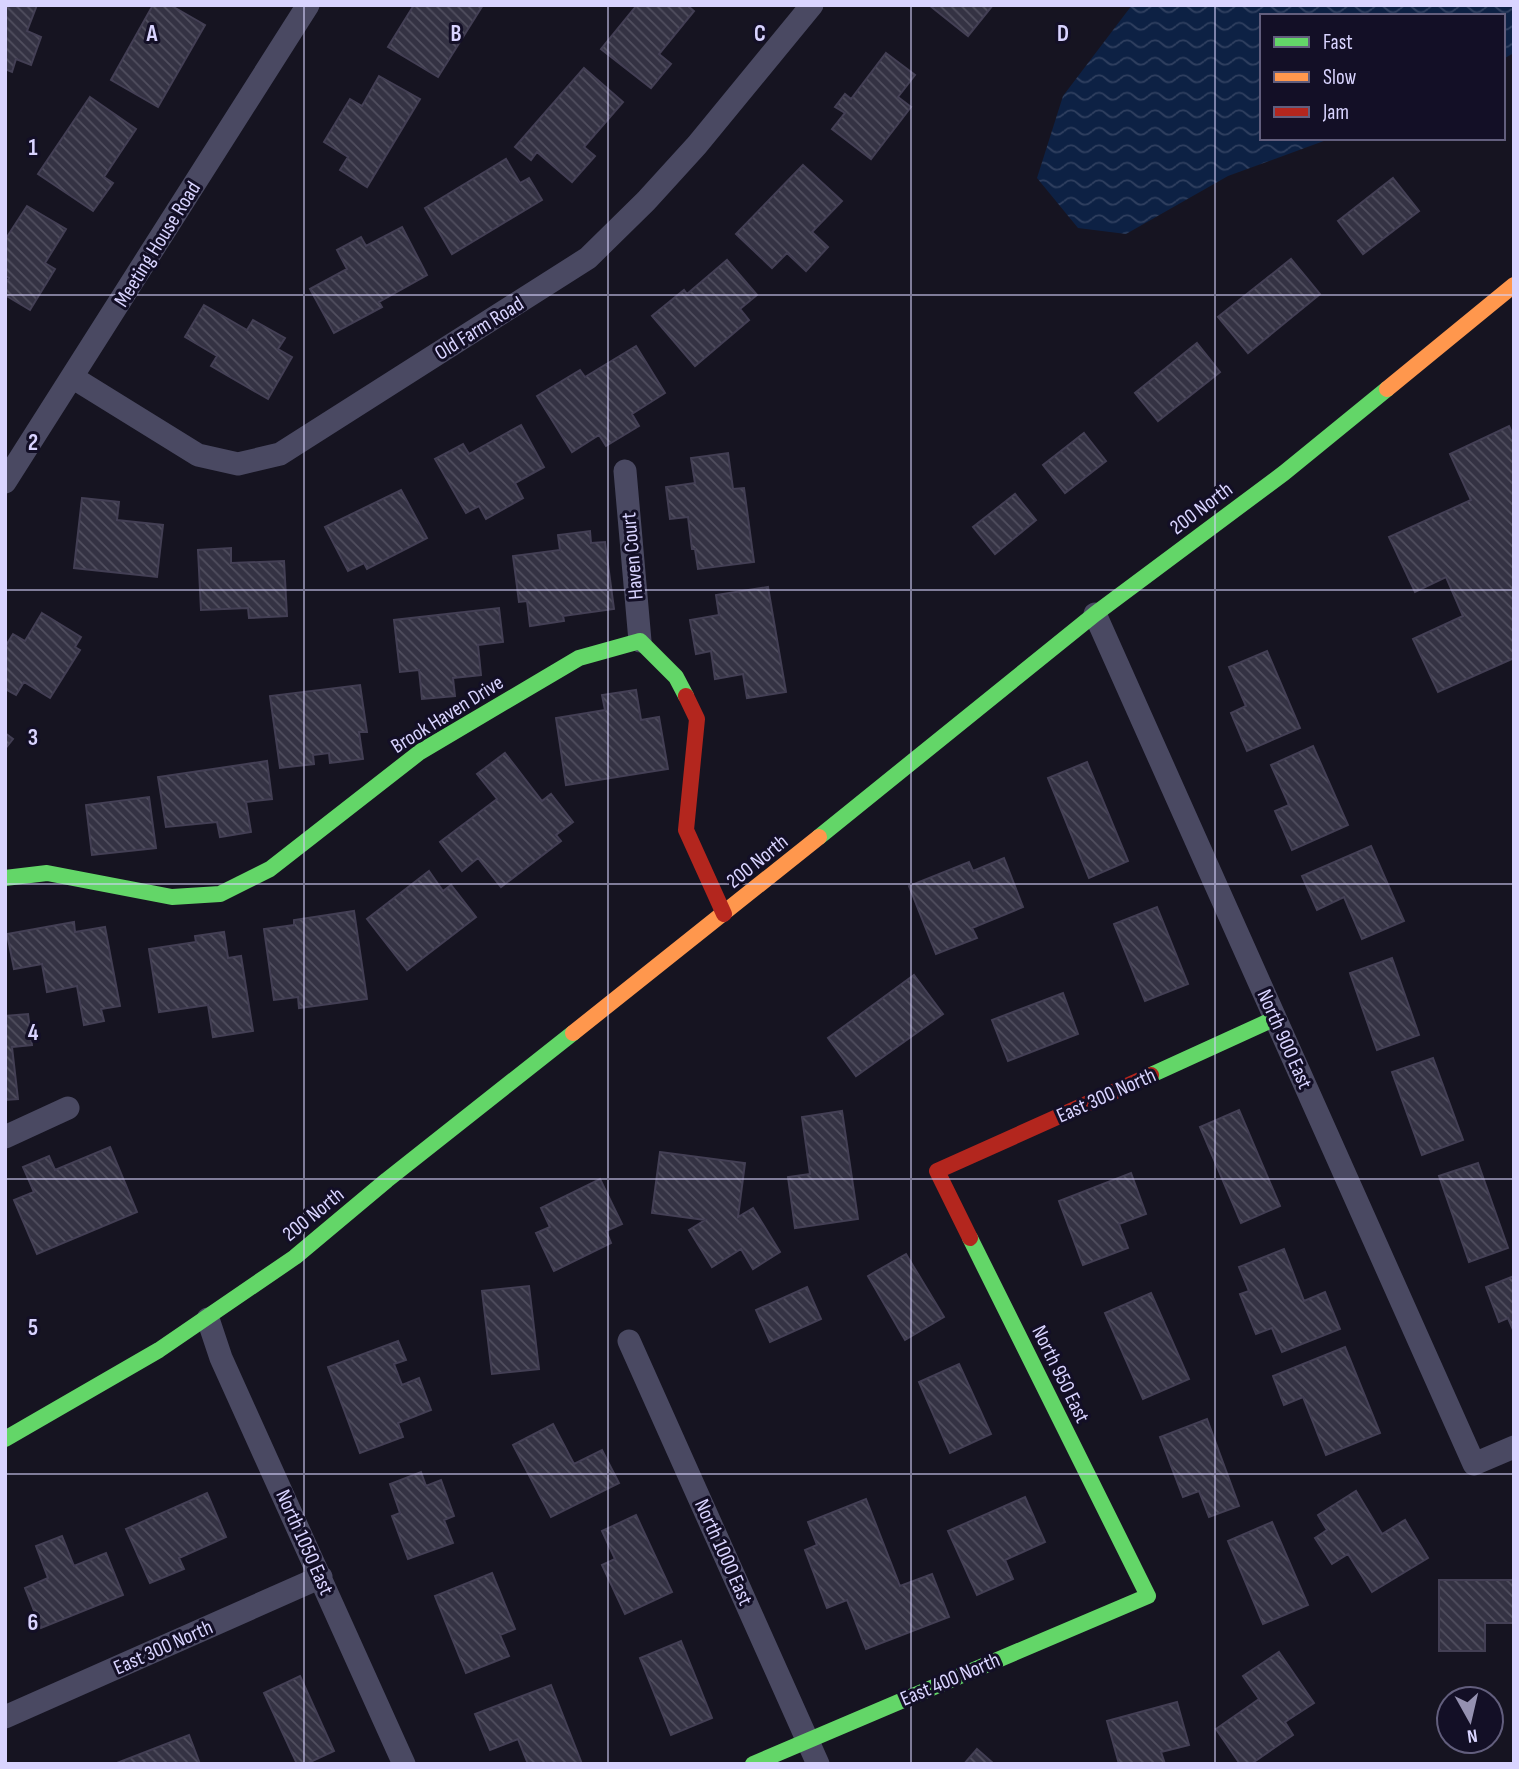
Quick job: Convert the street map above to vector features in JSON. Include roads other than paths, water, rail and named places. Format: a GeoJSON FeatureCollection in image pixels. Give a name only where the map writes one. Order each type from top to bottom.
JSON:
{"type":"FeatureCollection","features":[{"type":"Feature","properties":{"kind":"street","name":"Meeting House Road"},"geometry":{"type":"LineString","coordinates":[[5,482],[308,5]]}},
{"type":"Feature","properties":{"kind":"street","name":"Old Farm Road"},"geometry":{"type":"LineString","coordinates":[[72,377],[198,455],[238,464],[280,454],[588,258],[646,201],[697,145],[812,5]]}},
{"type":"Feature","properties":{"kind":"street","name":"200 North"},"geometry":{"type":"LineString","coordinates":[[5,1439],[124,1372],[208,1319],[295,1257],[387,1180],[724,914],[1095,614],[1284,473],[1514,285]]}},
{"type":"Feature","properties":{"kind":"street","name":"Haven Court"},"geometry":{"type":"LineString","coordinates":[[625,471],[640,641]]}},
{"type":"Feature","properties":{"kind":"street","name":"North 900 East"},"geometry":{"type":"LineString","coordinates":[[1095,614],[1474,1464],[1514,1447]]}},
{"type":"Feature","properties":{"kind":"street","name":"Brook Haven Drive"},"geometry":{"type":"LineString","coordinates":[[5,877],[47,873],[172,897],[220,894],[270,869],[419,752],[579,658],[640,641]]}},
{"type":"Feature","properties":{"kind":"street"},"geometry":{"type":"LineString","coordinates":[[640,641],[676,677],[697,719],[686,830],[724,914]]}},
{"type":"Feature","properties":{"kind":"street","name":"East 300 North"},"geometry":{"type":"LineString","coordinates":[[937,1171],[1276,1018]]}},
{"type":"Feature","properties":{"kind":"street"},"geometry":{"type":"LineString","coordinates":[[5,1137],[68,1108]]}},
{"type":"Feature","properties":{"kind":"street","name":"North 950 East"},"geometry":{"type":"LineString","coordinates":[[937,1171],[1148,1596]]}},
{"type":"Feature","properties":{"kind":"street","name":"North 1050 East"},"geometry":{"type":"LineString","coordinates":[[208,1319],[221,1358],[404,1764]]}},
{"type":"Feature","properties":{"kind":"street","name":"North 1000 East"},"geometry":{"type":"LineString","coordinates":[[629,1341],[818,1764]]}},
{"type":"Feature","properties":{"kind":"street","name":"East 300 North"},"geometry":{"type":"LineString","coordinates":[[5,1717],[321,1577]]}},
{"type":"Feature","properties":{"kind":"street","name":"East 400 North"},"geometry":{"type":"LineString","coordinates":[[752,1764],[1148,1596]]}},
{"type":"Feature","properties":{"kind":"water"},"geometry":{"type":"Polygon","coordinates":[[[1132,5],[1514,5],[1514,53],[1505,58],[1505,14],[1260,14],[1260,140],[1327,140],[1228,176],[1126,234],[1078,228],[1037,178],[1063,96],[1132,5]]]}}]}
